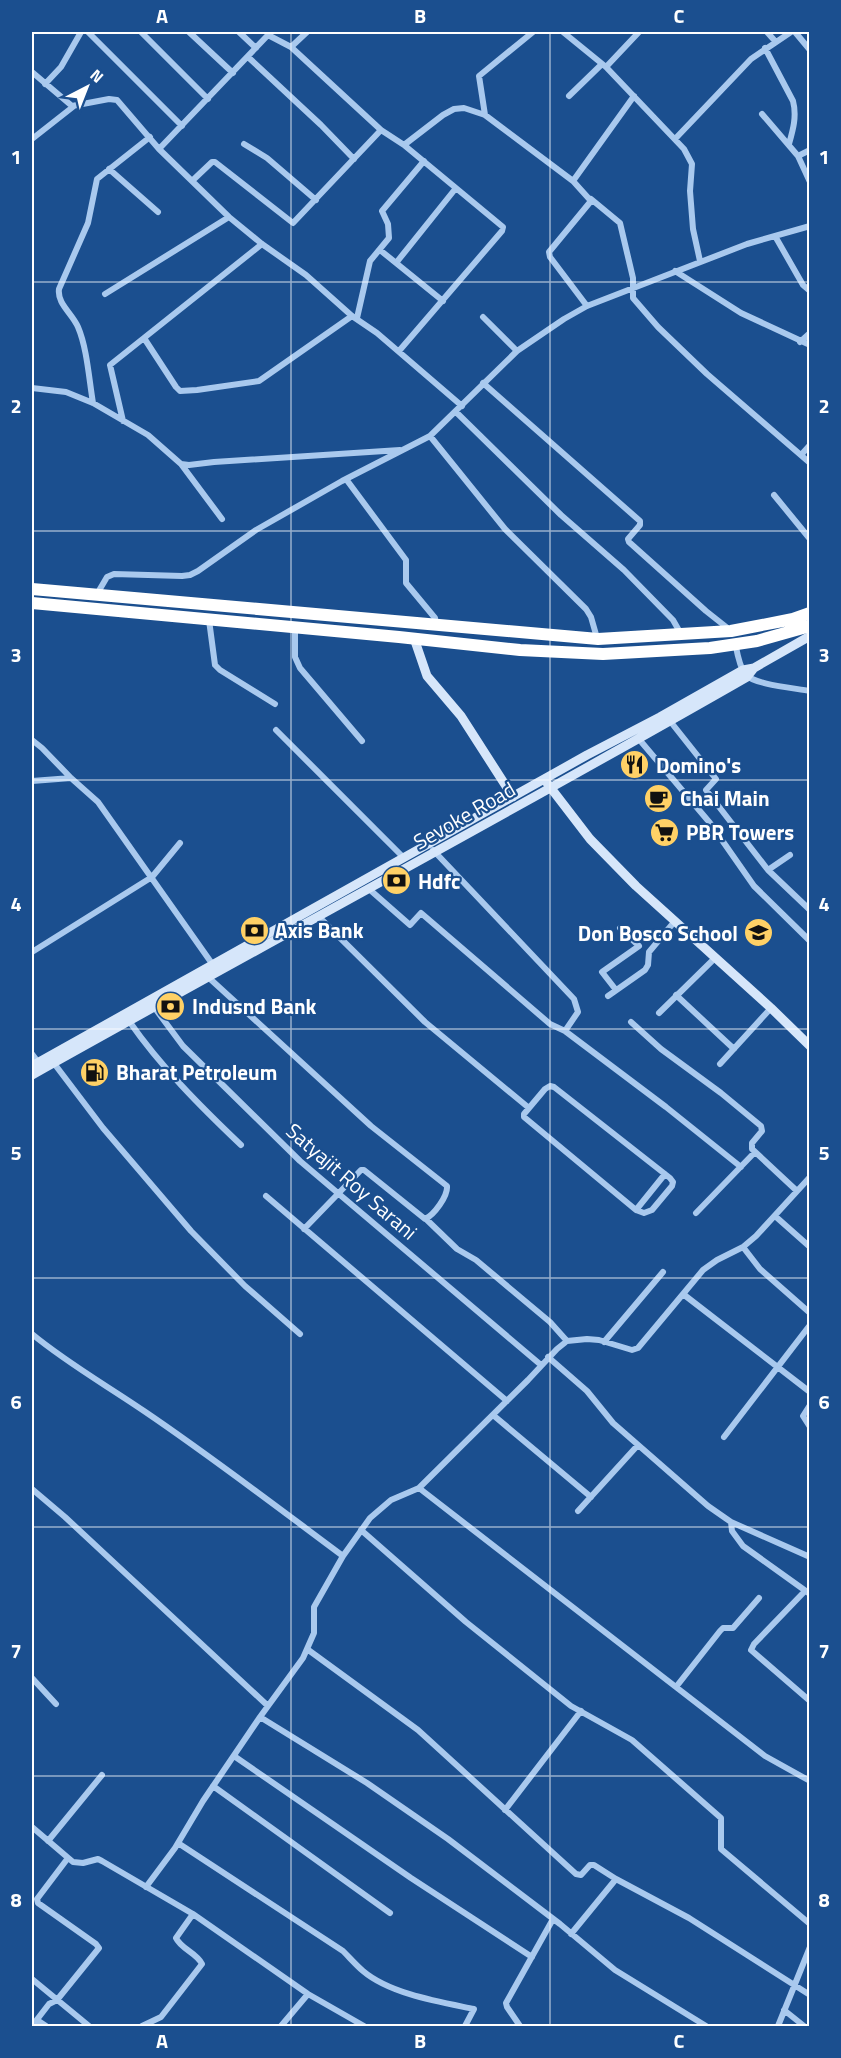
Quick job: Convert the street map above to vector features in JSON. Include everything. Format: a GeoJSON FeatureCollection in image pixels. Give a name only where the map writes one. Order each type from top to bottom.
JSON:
{"type":"FeatureCollection","features":[{"type":"Feature","properties":{"kind":"highway"},"geometry":{"type":"LineString","coordinates":[[32,589],[598,639],[731,631],[793,619],[810,613]]}},
{"type":"Feature","properties":{"kind":"highway"},"geometry":{"type":"LineString","coordinates":[[32,603],[520,650],[603,654],[660,652],[735,645],[810,626]]}},
{"type":"Feature","properties":{"kind":"main road","name":"Sevoke Road"},"geometry":{"type":"LineString","coordinates":[[32,1076],[51,1060],[213,965],[318,916],[436,853],[547,783],[810,636]]}},
{"type":"Feature","properties":{"kind":"main road"},"geometry":{"type":"LineString","coordinates":[[414,638],[427,675],[458,713],[513,797]]}},
{"type":"Feature","properties":{"kind":"main road","name":"Sevoke Road"},"geometry":{"type":"LineString","coordinates":[[34,1060],[51,1060],[129,1021],[208,977],[404,858],[513,797],[547,783],[670,721],[745,673]]}},
{"type":"Feature","properties":{"kind":"main road"},"geometry":{"type":"LineString","coordinates":[[547,783],[590,839],[636,886],[810,1046]]}},
{"type":"Feature","properties":{"kind":"street"},"geometry":{"type":"LineString","coordinates":[[45,84],[61,67],[81,32]]}},
{"type":"Feature","properties":{"kind":"street"},"geometry":{"type":"LineString","coordinates":[[88,32],[182,126]]}},
{"type":"Feature","properties":{"kind":"street"},"geometry":{"type":"LineString","coordinates":[[141,32],[208,99]]}},
{"type":"Feature","properties":{"kind":"street"},"geometry":{"type":"LineString","coordinates":[[189,32],[233,73]]}},
{"type":"Feature","properties":{"kind":"street"},"geometry":{"type":"LineString","coordinates":[[238,32],[256,48]]}},
{"type":"Feature","properties":{"kind":"street"},"geometry":{"type":"LineString","coordinates":[[291,47],[307,32]]}},
{"type":"Feature","properties":{"kind":"street"},"geometry":{"type":"LineString","coordinates":[[485,115],[478,76],[533,32]]}},
{"type":"Feature","properties":{"kind":"street"},"geometry":{"type":"LineString","coordinates":[[563,32],[572,34],[684,149],[692,164],[690,191],[693,229],[700,261]]}},
{"type":"Feature","properties":{"kind":"street"},"geometry":{"type":"LineString","coordinates":[[569,96],[639,32]]}},
{"type":"Feature","properties":{"kind":"street"},"geometry":{"type":"LineString","coordinates":[[767,32],[776,40]]}},
{"type":"Feature","properties":{"kind":"street"},"geometry":{"type":"LineString","coordinates":[[675,139],[688,128],[736,73],[765,48],[790,32]]}},
{"type":"Feature","properties":{"kind":"street"},"geometry":{"type":"LineString","coordinates":[[795,32],[810,50]]}},
{"type":"Feature","properties":{"kind":"street"},"geometry":{"type":"LineString","coordinates":[[159,149],[269,34],[291,47],[381,129],[424,161],[502,226],[503,229],[399,351]]}},
{"type":"Feature","properties":{"kind":"street"},"geometry":{"type":"LineString","coordinates":[[765,48],[796,111],[789,144]]}},
{"type":"Feature","properties":{"kind":"street"},"geometry":{"type":"LineString","coordinates":[[248,57],[354,159]]}},
{"type":"Feature","properties":{"kind":"street"},"geometry":{"type":"LineString","coordinates":[[32,72],[68,104],[74,106]]}},
{"type":"Feature","properties":{"kind":"street"},"geometry":{"type":"LineString","coordinates":[[573,181],[634,96]]}},
{"type":"Feature","properties":{"kind":"street"},"geometry":{"type":"LineString","coordinates":[[32,139],[74,106],[109,99],[117,100],[159,149],[229,217],[306,275],[462,406]]}},
{"type":"Feature","properties":{"kind":"street"},"geometry":{"type":"LineString","coordinates":[[404,145],[454,108],[464,108],[485,115],[573,181],[620,223],[634,288],[633,298],[658,327],[706,374],[810,464]]}},
{"type":"Feature","properties":{"kind":"street"},"geometry":{"type":"LineString","coordinates":[[762,114],[798,156],[810,182]]}},
{"type":"Feature","properties":{"kind":"street"},"geometry":{"type":"LineString","coordinates":[[192,181],[212,162],[215,162],[291,224],[381,129]]}},
{"type":"Feature","properties":{"kind":"street"},"geometry":{"type":"LineString","coordinates":[[93,403],[78,327],[60,299],[59,293],[88,223],[96,182],[100,176],[150,137]]}},
{"type":"Feature","properties":{"kind":"street"},"geometry":{"type":"LineString","coordinates":[[244,144],[267,158],[316,200]]}},
{"type":"Feature","properties":{"kind":"street"},"geometry":{"type":"LineString","coordinates":[[798,156],[810,150]]}},
{"type":"Feature","properties":{"kind":"street"},"geometry":{"type":"LineString","coordinates":[[144,338],[178,389],[187,391],[259,381],[355,317],[370,262],[390,237],[388,224],[382,211],[424,161]]}},
{"type":"Feature","properties":{"kind":"street"},"geometry":{"type":"LineString","coordinates":[[109,169],[158,212]]}},
{"type":"Feature","properties":{"kind":"street"},"geometry":{"type":"LineString","coordinates":[[396,263],[456,188]]}},
{"type":"Feature","properties":{"kind":"street"},"geometry":{"type":"LineString","coordinates":[[587,306],[550,257],[549,252],[591,203],[591,199]]}},
{"type":"Feature","properties":{"kind":"street"},"geometry":{"type":"LineString","coordinates":[[105,294],[229,217]]}},
{"type":"Feature","properties":{"kind":"street"},"geometry":{"type":"LineString","coordinates":[[97,594],[107,577],[114,574],[190,575],[256,530],[345,479],[430,436],[517,351],[587,306],[700,261],[810,226]]}},
{"type":"Feature","properties":{"kind":"street"},"geometry":{"type":"LineString","coordinates":[[775,236],[803,285],[810,291]]}},
{"type":"Feature","properties":{"kind":"street"},"geometry":{"type":"LineString","coordinates":[[123,421],[110,366],[262,244]]}},
{"type":"Feature","properties":{"kind":"street"},"geometry":{"type":"LineString","coordinates":[[380,250],[443,301]]}},
{"type":"Feature","properties":{"kind":"street"},"geometry":{"type":"LineString","coordinates":[[675,271],[741,313],[810,345]]}},
{"type":"Feature","properties":{"kind":"street"},"geometry":{"type":"LineString","coordinates":[[483,317],[517,351]]}},
{"type":"Feature","properties":{"kind":"street"},"geometry":{"type":"LineString","coordinates":[[800,342],[810,333]]}},
{"type":"Feature","properties":{"kind":"street"},"geometry":{"type":"LineString","coordinates":[[483,383],[640,521],[640,525],[628,538],[629,542],[731,631],[745,673],[760,682],[810,691]]}},
{"type":"Feature","properties":{"kind":"street"},"geometry":{"type":"LineString","coordinates":[[32,388],[66,392],[93,403],[148,435],[181,464],[222,519]]}},
{"type":"Feature","properties":{"kind":"street"},"geometry":{"type":"LineString","coordinates":[[456,412],[554,509],[624,570],[673,620],[682,634]]}},
{"type":"Feature","properties":{"kind":"street"},"geometry":{"type":"LineString","coordinates":[[430,436],[505,529],[586,609],[598,639]]}},
{"type":"Feature","properties":{"kind":"street"},"geometry":{"type":"LineString","coordinates":[[801,455],[810,444]]}},
{"type":"Feature","properties":{"kind":"street"},"geometry":{"type":"LineString","coordinates":[[181,464],[404,449]]}},
{"type":"Feature","properties":{"kind":"street"},"geometry":{"type":"LineString","coordinates":[[345,479],[406,560],[406,583],[435,618],[437,625]]}},
{"type":"Feature","properties":{"kind":"street"},"geometry":{"type":"LineString","coordinates":[[774,495],[810,539]]}},
{"type":"Feature","properties":{"kind":"street"},"geometry":{"type":"LineString","coordinates":[[209,620],[215,665],[275,704]]}},
{"type":"Feature","properties":{"kind":"street"},"geometry":{"type":"LineString","coordinates":[[295,627],[295,657],[300,669],[362,741]]}},
{"type":"Feature","properties":{"kind":"street"},"geometry":{"type":"LineString","coordinates":[[670,721],[716,779],[706,790],[768,870],[810,910]]}},
{"type":"Feature","properties":{"kind":"street"},"geometry":{"type":"LineString","coordinates":[[276,730],[404,858]]}},
{"type":"Feature","properties":{"kind":"street"},"geometry":{"type":"LineString","coordinates":[[638,738],[687,794],[754,886],[810,940]]}},
{"type":"Feature","properties":{"kind":"street"},"geometry":{"type":"LineString","coordinates":[[32,740],[98,802],[213,965]]}},
{"type":"Feature","properties":{"kind":"street"},"geometry":{"type":"LineString","coordinates":[[32,781],[71,778]]}},
{"type":"Feature","properties":{"kind":"street"},"geometry":{"type":"LineString","coordinates":[[32,952],[152,877],[180,843]]}},
{"type":"Feature","properties":{"kind":"street"},"geometry":{"type":"LineString","coordinates":[[429,844],[574,999],[578,1012],[565,1031]]}},
{"type":"Feature","properties":{"kind":"street"},"geometry":{"type":"LineString","coordinates":[[768,870],[790,855]]}},
{"type":"Feature","properties":{"kind":"street"},"geometry":{"type":"LineString","coordinates":[[369,889],[410,926],[421,913],[550,1024],[565,1031],[741,1167]]}},
{"type":"Feature","properties":{"kind":"street"},"geometry":{"type":"LineString","coordinates":[[318,916],[425,1022],[529,1108]]}},
{"type":"Feature","properties":{"kind":"street"},"geometry":{"type":"LineString","coordinates":[[608,996],[645,970],[651,949],[675,921]]}},
{"type":"Feature","properties":{"kind":"street"},"geometry":{"type":"LineString","coordinates":[[620,928],[648,955]]}},
{"type":"Feature","properties":{"kind":"street"},"geometry":{"type":"LineString","coordinates":[[616,990],[602,972],[639,946]]}},
{"type":"Feature","properties":{"kind":"street"},"geometry":{"type":"LineString","coordinates":[[659,1013],[715,958]]}},
{"type":"Feature","properties":{"kind":"street"},"geometry":{"type":"LineString","coordinates":[[208,977],[371,1126],[447,1186],[447,1192],[427,1220]]}},
{"type":"Feature","properties":{"kind":"street"},"geometry":{"type":"LineString","coordinates":[[676,995],[734,1049]]}},
{"type":"Feature","properties":{"kind":"street","name":"Satyajit Roy Sarani"},"geometry":{"type":"LineString","coordinates":[[154,1007],[173,1034],[198,1061],[300,1161],[541,1365]]}},
{"type":"Feature","properties":{"kind":"street"},"geometry":{"type":"LineString","coordinates":[[720,1064],[771,1008]]}},
{"type":"Feature","properties":{"kind":"street"},"geometry":{"type":"LineString","coordinates":[[129,1021],[197,1103],[241,1144]]}},
{"type":"Feature","properties":{"kind":"street"},"geometry":{"type":"LineString","coordinates":[[631,1022],[661,1049],[722,1093],[761,1126],[762,1131],[751,1144],[752,1149],[797,1191]]}},
{"type":"Feature","properties":{"kind":"street"},"geometry":{"type":"LineString","coordinates":[[51,1060],[103,1128],[191,1231],[245,1286],[300,1334]]}},
{"type":"Feature","properties":{"kind":"street"},"geometry":{"type":"LineString","coordinates":[[550,1086],[554,1087],[665,1174],[673,1182],[669,1191],[648,1212],[636,1210],[524,1117],[545,1089],[550,1086]]}},
{"type":"Feature","properties":{"kind":"street"},"geometry":{"type":"LineString","coordinates":[[696,1213],[755,1152]]}},
{"type":"Feature","properties":{"kind":"street"},"geometry":{"type":"LineString","coordinates":[[303,1229],[359,1171],[364,1170],[427,1220],[457,1249],[476,1260],[550,1322],[567,1341]]}},
{"type":"Feature","properties":{"kind":"street"},"geometry":{"type":"LineString","coordinates":[[636,1210],[665,1174]]}},
{"type":"Feature","properties":{"kind":"street"},"geometry":{"type":"LineString","coordinates":[[146,1887],[178,1843],[260,1717],[303,1658],[314,1633],[314,1607],[343,1556],[370,1518],[391,1500],[419,1488],[548,1357],[567,1341],[587,1339],[635,1350],[709,1265],[743,1247],[810,1177]]}},
{"type":"Feature","properties":{"kind":"street"},"geometry":{"type":"LineString","coordinates":[[266,1196],[507,1401]]}},
{"type":"Feature","properties":{"kind":"street"},"geometry":{"type":"LineString","coordinates":[[775,1216],[810,1247]]}},
{"type":"Feature","properties":{"kind":"street"},"geometry":{"type":"LineString","coordinates":[[743,1247],[760,1269],[810,1313]]}},
{"type":"Feature","properties":{"kind":"street"},"geometry":{"type":"LineString","coordinates":[[604,1342],[663,1272]]}},
{"type":"Feature","properties":{"kind":"street"},"geometry":{"type":"LineString","coordinates":[[683,1294],[809,1391]]}},
{"type":"Feature","properties":{"kind":"street"},"geometry":{"type":"LineString","coordinates":[[724,1437],[810,1325]]}},
{"type":"Feature","properties":{"kind":"street"},"geometry":{"type":"LineString","coordinates":[[32,1334],[59,1357],[143,1410],[204,1453],[343,1556]]}},
{"type":"Feature","properties":{"kind":"street"},"geometry":{"type":"LineString","coordinates":[[548,1357],[587,1391],[613,1423],[708,1506],[730,1522],[810,1557]]}},
{"type":"Feature","properties":{"kind":"street"},"geometry":{"type":"LineString","coordinates":[[810,1405],[803,1416],[810,1427]]}},
{"type":"Feature","properties":{"kind":"street"},"geometry":{"type":"LineString","coordinates":[[493,1415],[591,1497]]}},
{"type":"Feature","properties":{"kind":"street"},"geometry":{"type":"LineString","coordinates":[[578,1511],[638,1445]]}},
{"type":"Feature","properties":{"kind":"street"},"geometry":{"type":"LineString","coordinates":[[419,1488],[765,1756],[810,1781]]}},
{"type":"Feature","properties":{"kind":"street"},"geometry":{"type":"LineString","coordinates":[[32,1490],[65,1517],[268,1706]]}},
{"type":"Feature","properties":{"kind":"street"},"geometry":{"type":"LineString","coordinates":[[730,1522],[732,1531],[743,1546],[807,1593],[754,1644],[751,1650],[810,1701]]}},
{"type":"Feature","properties":{"kind":"street"},"geometry":{"type":"LineString","coordinates":[[362,1530],[466,1622],[571,1706],[632,1740],[721,1818],[721,1849],[810,1924]]}},
{"type":"Feature","properties":{"kind":"street"},"geometry":{"type":"LineString","coordinates":[[676,1688],[720,1631],[723,1628],[733,1628],[759,1598]]}},
{"type":"Feature","properties":{"kind":"street"},"geometry":{"type":"LineString","coordinates":[[307,1650],[418,1730],[576,1874],[580,1875],[590,1865],[594,1865],[689,1918],[810,1995]]}},
{"type":"Feature","properties":{"kind":"street"},"geometry":{"type":"LineString","coordinates":[[32,1678],[56,1704]]}},
{"type":"Feature","properties":{"kind":"street"},"geometry":{"type":"LineString","coordinates":[[505,1810],[580,1711]]}},
{"type":"Feature","properties":{"kind":"street"},"geometry":{"type":"LineString","coordinates":[[260,1717],[367,1783],[448,1839],[553,1919],[615,1970],[706,2026]]}},
{"type":"Feature","properties":{"kind":"street"},"geometry":{"type":"LineString","coordinates":[[234,1756],[411,1878],[532,1957]]}},
{"type":"Feature","properties":{"kind":"street"},"geometry":{"type":"LineString","coordinates":[[48,1841],[102,1775]]}},
{"type":"Feature","properties":{"kind":"street"},"geometry":{"type":"LineString","coordinates":[[213,1786],[390,1913]]}},
{"type":"Feature","properties":{"kind":"street"},"geometry":{"type":"LineString","coordinates":[[32,1827],[73,1862],[98,1859],[193,1914],[308,1994],[364,2026]]}},
{"type":"Feature","properties":{"kind":"street"},"geometry":{"type":"LineString","coordinates":[[178,1843],[343,1951],[364,1972],[384,1984],[412,1994],[474,2009],[465,2026]]}},
{"type":"Feature","properties":{"kind":"street"},"geometry":{"type":"LineString","coordinates":[[32,2026],[49,2004],[57,2000],[99,1948],[38,1903],[37,1899],[68,1858]]}},
{"type":"Feature","properties":{"kind":"street"},"geometry":{"type":"LineString","coordinates":[[571,1934],[616,1879]]}},
{"type":"Feature","properties":{"kind":"street"},"geometry":{"type":"LineString","coordinates":[[142,2026],[161,2016],[202,1964],[176,1938],[193,1914]]}},
{"type":"Feature","properties":{"kind":"street"},"geometry":{"type":"LineString","coordinates":[[520,2026],[506,2002],[553,1919]]}},
{"type":"Feature","properties":{"kind":"street"},"geometry":{"type":"LineString","coordinates":[[778,2026],[810,1947]]}},
{"type":"Feature","properties":{"kind":"street"},"geometry":{"type":"LineString","coordinates":[[32,1980],[89,2026]]}},
{"type":"Feature","properties":{"kind":"street"},"geometry":{"type":"LineString","coordinates":[[281,2026],[308,1994]]}},
{"type":"Feature","properties":{"kind":"street"},"geometry":{"type":"LineString","coordinates":[[784,2010],[804,2026]]}},
{"type":"Feature","properties":{"kind":"street"},"geometry":{"type":"LineString","coordinates":[[37,2020],[46,2026]]}},
{"type":"Feature","properties":{"kind":"place","name":"Domino's"},"geometry":{"type":"Point","coordinates":[635,765]}},
{"type":"Feature","properties":{"kind":"place","name":"Chai Main"},"geometry":{"type":"Point","coordinates":[659,798]}},
{"type":"Feature","properties":{"kind":"place","name":"PBR Towers"},"geometry":{"type":"Point","coordinates":[665,832]}},
{"type":"Feature","properties":{"kind":"place","name":"Hdfc"},"geometry":{"type":"Point","coordinates":[397,881]}},
{"type":"Feature","properties":{"kind":"place","name":"Axis Bank"},"geometry":{"type":"Point","coordinates":[254,930]}},
{"type":"Feature","properties":{"kind":"place","name":"Don Bosco School"},"geometry":{"type":"Point","coordinates":[759,933]}},
{"type":"Feature","properties":{"kind":"place","name":"Indusnd Bank"},"geometry":{"type":"Point","coordinates":[171,1006]}},
{"type":"Feature","properties":{"kind":"place","name":"Bharat Petroleum"},"geometry":{"type":"Point","coordinates":[95,1072]}}]}
